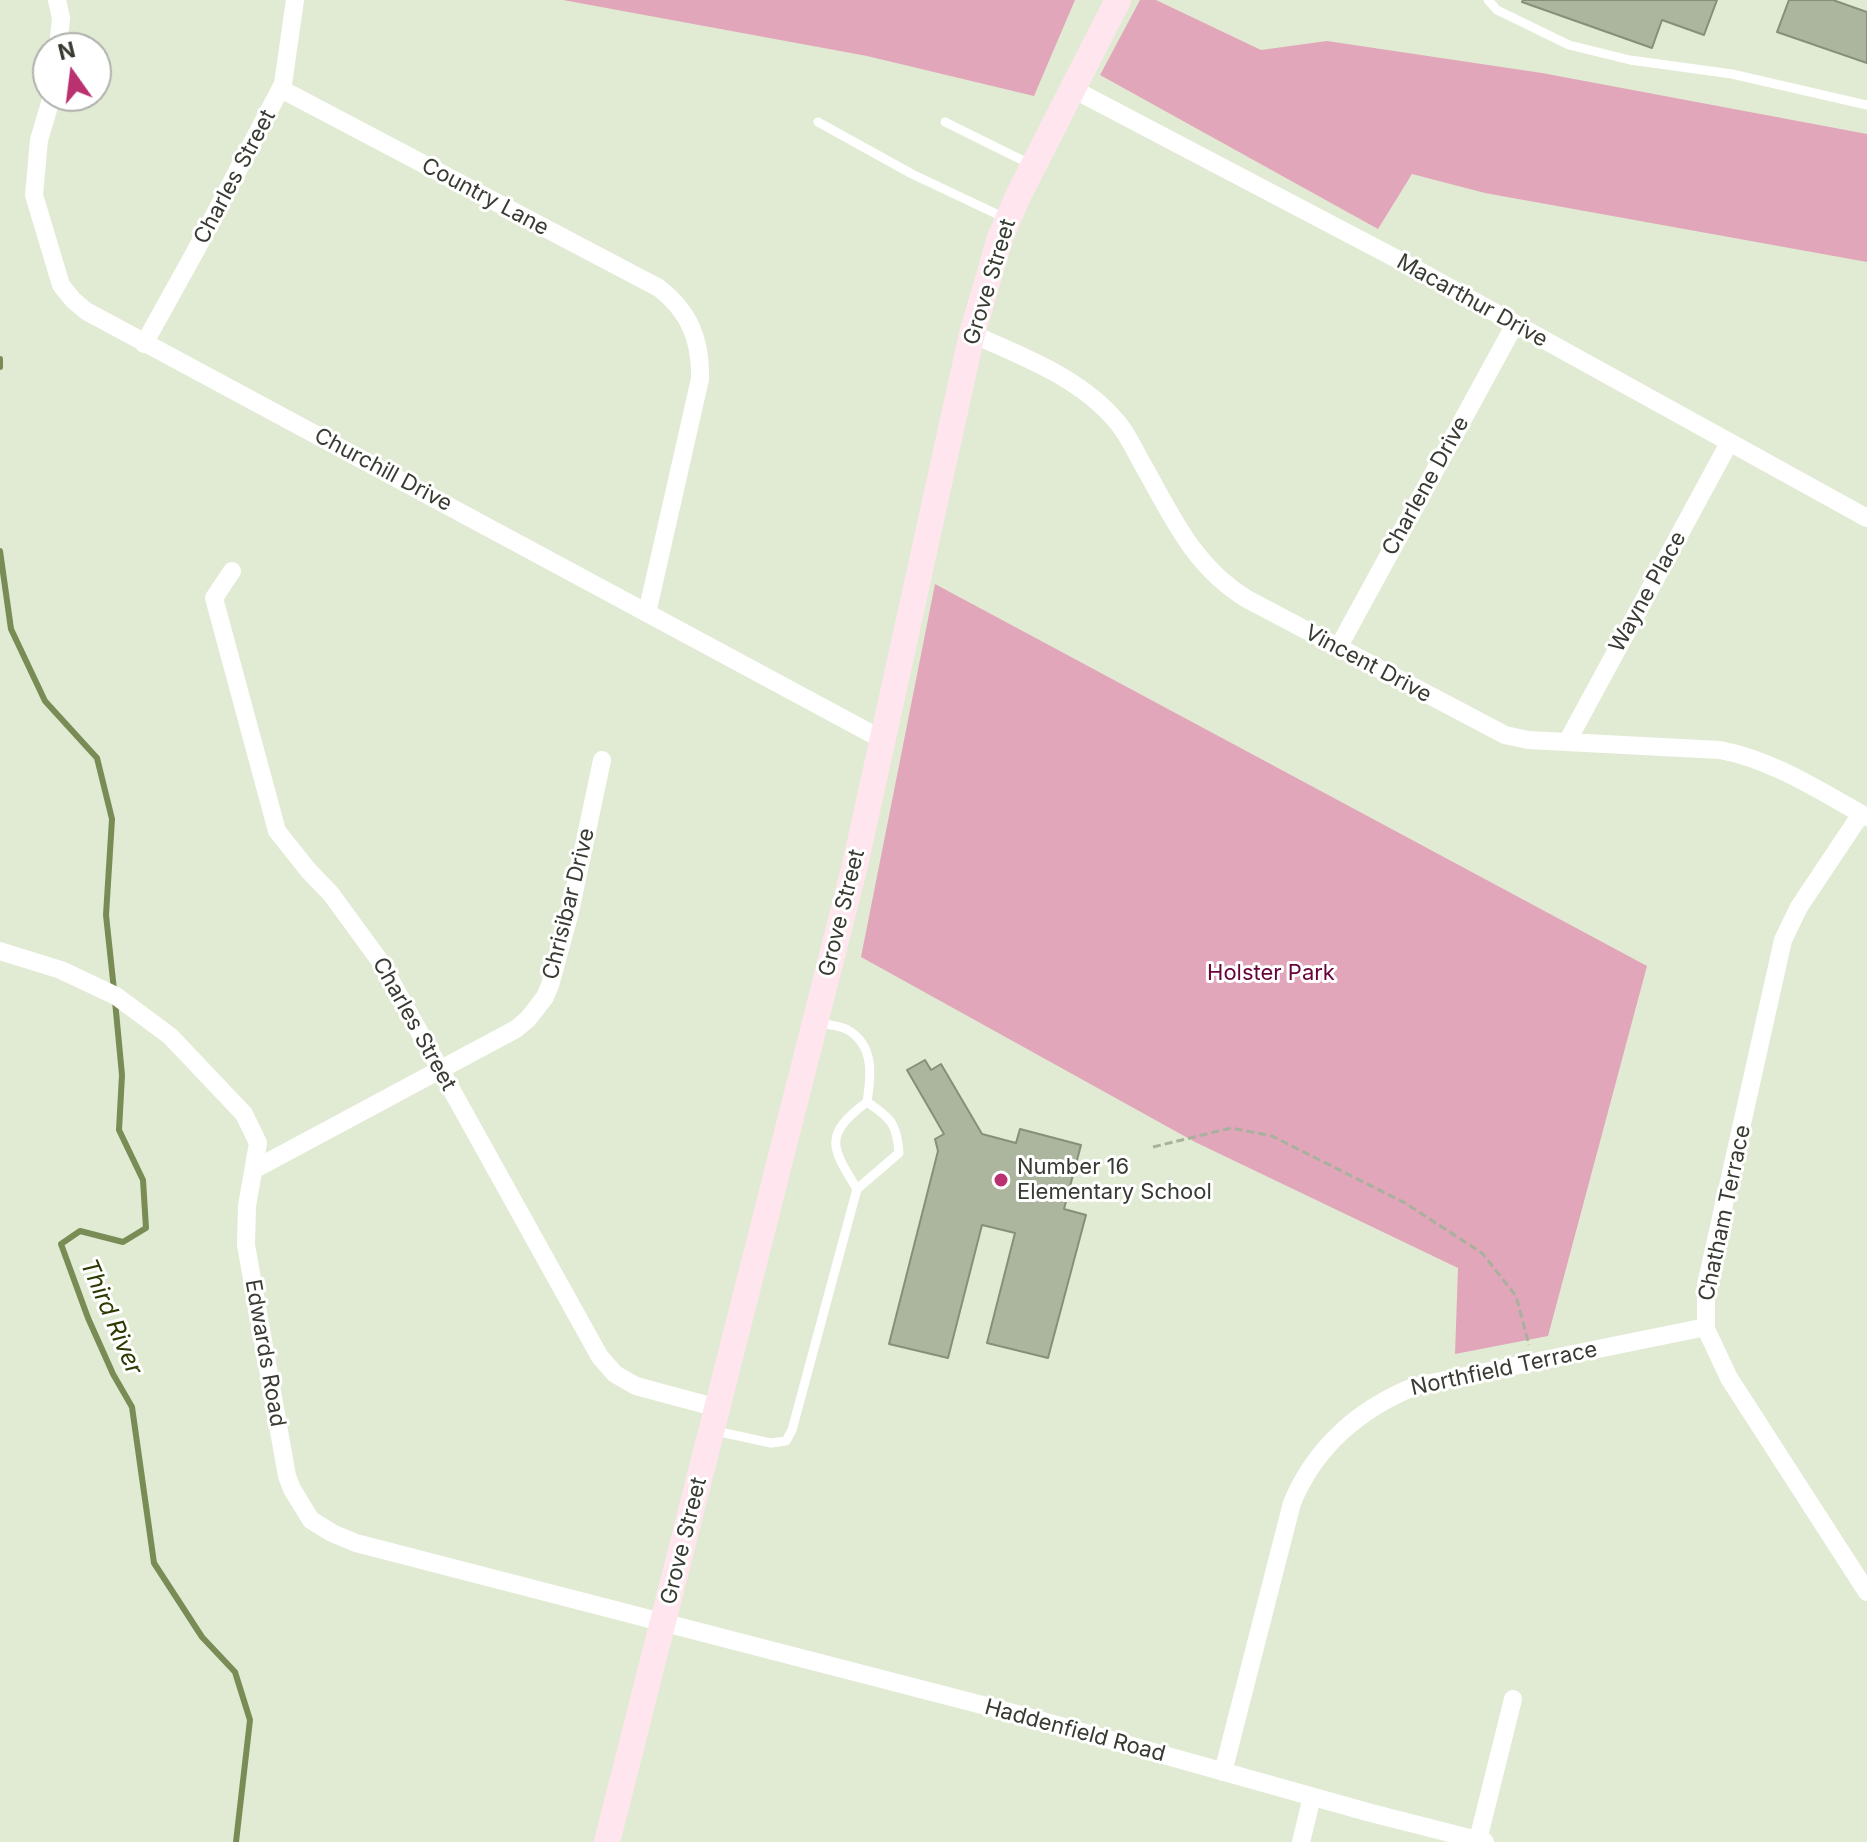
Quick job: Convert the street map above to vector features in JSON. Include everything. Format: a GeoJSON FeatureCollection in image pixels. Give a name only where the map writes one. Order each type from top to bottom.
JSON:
{"type":"FeatureCollection","features":[{"type":"Feature","properties":{"kind":"street"},"geometry":{"type":"LineString","coordinates":[[57,0],[61,18],[60,32]]}},
{"type":"Feature","properties":{"kind":"street","name":"Charles Street"},"geometry":{"type":"LineString","coordinates":[[144,344],[281,89],[295,0]]}},
{"type":"Feature","properties":{"kind":"street","name":"Grove Street"},"geometry":{"type":"LineString","coordinates":[[607,1842],[815,1022],[883,740],[972,334],[1008,219],[1118,0]]}},
{"type":"Feature","properties":{"kind":"street","name":"Country Lane"},"geometry":{"type":"LineString","coordinates":[[281,89],[659,288],[672,299],[693,328],[698,344],[700,379],[647,613]]}},
{"type":"Feature","properties":{"kind":"street","name":"Macarthur Drive"},"geometry":{"type":"LineString","coordinates":[[1073,89],[1414,268],[1867,518]]}},
{"type":"Feature","properties":{"kind":"street","name":"Churchill Drive"},"geometry":{"type":"LineString","coordinates":[[47,112],[39,140],[34,195],[61,285],[86,311],[883,740]]}},
{"type":"Feature","properties":{"kind":"street","name":"Charlene Drive"},"geometry":{"type":"LineString","coordinates":[[1338,648],[1515,324]]}},
{"type":"Feature","properties":{"kind":"street","name":"Vincent Drive"},"geometry":{"type":"LineString","coordinates":[[972,334],[1062,377],[1096,399],[1120,425],[1175,521],[1209,571],[1223,585],[1247,599],[1505,735],[1528,740],[1720,750],[1745,755],[1765,762],[1864,815]]}},
{"type":"Feature","properties":{"kind":"street","name":"Wayne Place"},"geometry":{"type":"LineString","coordinates":[[1567,742],[1729,443]]}},
{"type":"Feature","properties":{"kind":"street","name":"Charles Street"},"geometry":{"type":"LineString","coordinates":[[232,571],[214,598],[277,831],[331,894],[373,950],[600,1357],[615,1374],[636,1386],[715,1419]]}},
{"type":"Feature","properties":{"kind":"street","name":"Chrisibar Drive"},"geometry":{"type":"LineString","coordinates":[[255,1169],[516,1029],[528,1019],[545,997],[570,912],[602,760]]}},
{"type":"Feature","properties":{"kind":"street","name":"Chatham Terrace"},"geometry":{"type":"LineString","coordinates":[[1864,815],[1799,907],[1783,940],[1706,1285],[1706,1327],[1729,1378],[1867,1592]]}},
{"type":"Feature","properties":{"kind":"street","name":"Edwards Road"},"geometry":{"type":"LineString","coordinates":[[0,951],[91,982],[122,1001],[170,1036],[244,1114],[258,1143],[245,1226],[253,1292],[287,1476],[311,1520],[356,1543],[663,1622]]}},
{"type":"Feature","properties":{"kind":"street","name":"Northfield Terrace"},"geometry":{"type":"LineString","coordinates":[[1223,1772],[1292,1503],[1302,1480],[1341,1430],[1390,1396],[1444,1378],[1706,1327]]}},
{"type":"Feature","properties":{"kind":"street","name":"Haddenfield Road"},"geometry":{"type":"LineString","coordinates":[[663,1622],[1021,1715],[1482,1841]]}},
{"type":"Feature","properties":{"kind":"street"},"geometry":{"type":"LineString","coordinates":[[1482,1841],[1513,1699]]}},
{"type":"Feature","properties":{"kind":"street"},"geometry":{"type":"LineString","coordinates":[[1301,1842],[1312,1797]]}},
{"type":"Feature","properties":{"kind":"lane"},"geometry":{"type":"LineString","coordinates":[[1488,0],[1497,10],[1569,45],[1630,60],[1732,74],[1867,105]]}},
{"type":"Feature","properties":{"kind":"lane"},"geometry":{"type":"LineString","coordinates":[[818,122],[926,181],[1008,219]]}},
{"type":"Feature","properties":{"kind":"lane"},"geometry":{"type":"LineString","coordinates":[[945,122],[1033,166]]}},
{"type":"Feature","properties":{"kind":"lane"},"geometry":{"type":"LineString","coordinates":[[815,1022],[848,1030],[865,1048],[871,1072],[867,1102],[842,1121],[837,1136],[838,1157],[857,1189]]}},
{"type":"Feature","properties":{"kind":"lane"},"geometry":{"type":"LineString","coordinates":[[715,1419],[771,1443],[786,1441],[792,1430],[857,1189],[899,1153],[897,1131],[885,1114],[867,1102]]}},
{"type":"Feature","properties":{"kind":"path"},"geometry":{"type":"LineString","coordinates":[[1153,1147],[1231,1128],[1272,1136],[1405,1203],[1482,1253],[1516,1296],[1534,1361]]}},
{"type":"Feature","properties":{"kind":"green space"},"geometry":{"type":"Polygon","coordinates":[[[563,0],[1075,0],[1034,96],[867,56],[563,0]]]}},
{"type":"Feature","properties":{"kind":"green space"},"geometry":{"type":"Polygon","coordinates":[[[1140,0],[1156,0],[1261,50],[1327,41],[1542,73],[1867,134],[1867,262],[1485,193],[1412,174],[1378,229],[1100,75],[1140,0]]]}},
{"type":"Feature","properties":{"kind":"green space","name":"Holster Park"},"geometry":{"type":"Polygon","coordinates":[[[935,584],[1647,966],[1548,1336],[1455,1354],[1458,1268],[1195,1142],[861,957],[935,584]]]}},
{"type":"Feature","properties":{"kind":"building"},"geometry":{"type":"Polygon","coordinates":[[[1523,0],[1717,0],[1704,35],[1662,20],[1652,48],[1523,0]]]}},
{"type":"Feature","properties":{"kind":"building"},"geometry":{"type":"Polygon","coordinates":[[[1789,0],[1833,0],[1867,12],[1867,63],[1777,32],[1789,0]]]}},
{"type":"Feature","properties":{"kind":"building","name":"Number 16 Elementary School"},"geometry":{"type":"Polygon","coordinates":[[[925,1060],[931,1070],[941,1064],[982,1134],[1016,1143],[1020,1129],[1081,1145],[1064,1209],[1086,1215],[1048,1358],[987,1343],[1015,1233],[982,1225],[948,1358],[889,1344],[938,1151],[935,1139],[944,1134],[907,1070],[925,1060]]]}},
{"type":"Feature","properties":{"kind":"waterway","name":"Third River"},"geometry":{"type":"LineString","coordinates":[[0,359],[0,367]]}},
{"type":"Feature","properties":{"kind":"waterway","name":"Third River"},"geometry":{"type":"LineString","coordinates":[[0,551],[11,629],[45,701],[97,758],[112,819],[106,915],[114,990]]}},
{"type":"Feature","properties":{"kind":"waterway","name":"Third River"},"geometry":{"type":"LineString","coordinates":[[115,1001],[122,1075],[119,1130],[143,1180],[146,1228],[123,1242],[80,1231],[61,1244],[88,1318],[113,1374],[132,1407],[154,1563],[202,1637],[235,1672],[250,1720],[236,1842]]}},
{"type":"Feature","properties":{"kind":"place","name":"Number 16 Elementary School"},"geometry":{"type":"Point","coordinates":[1001,1180]}}]}
